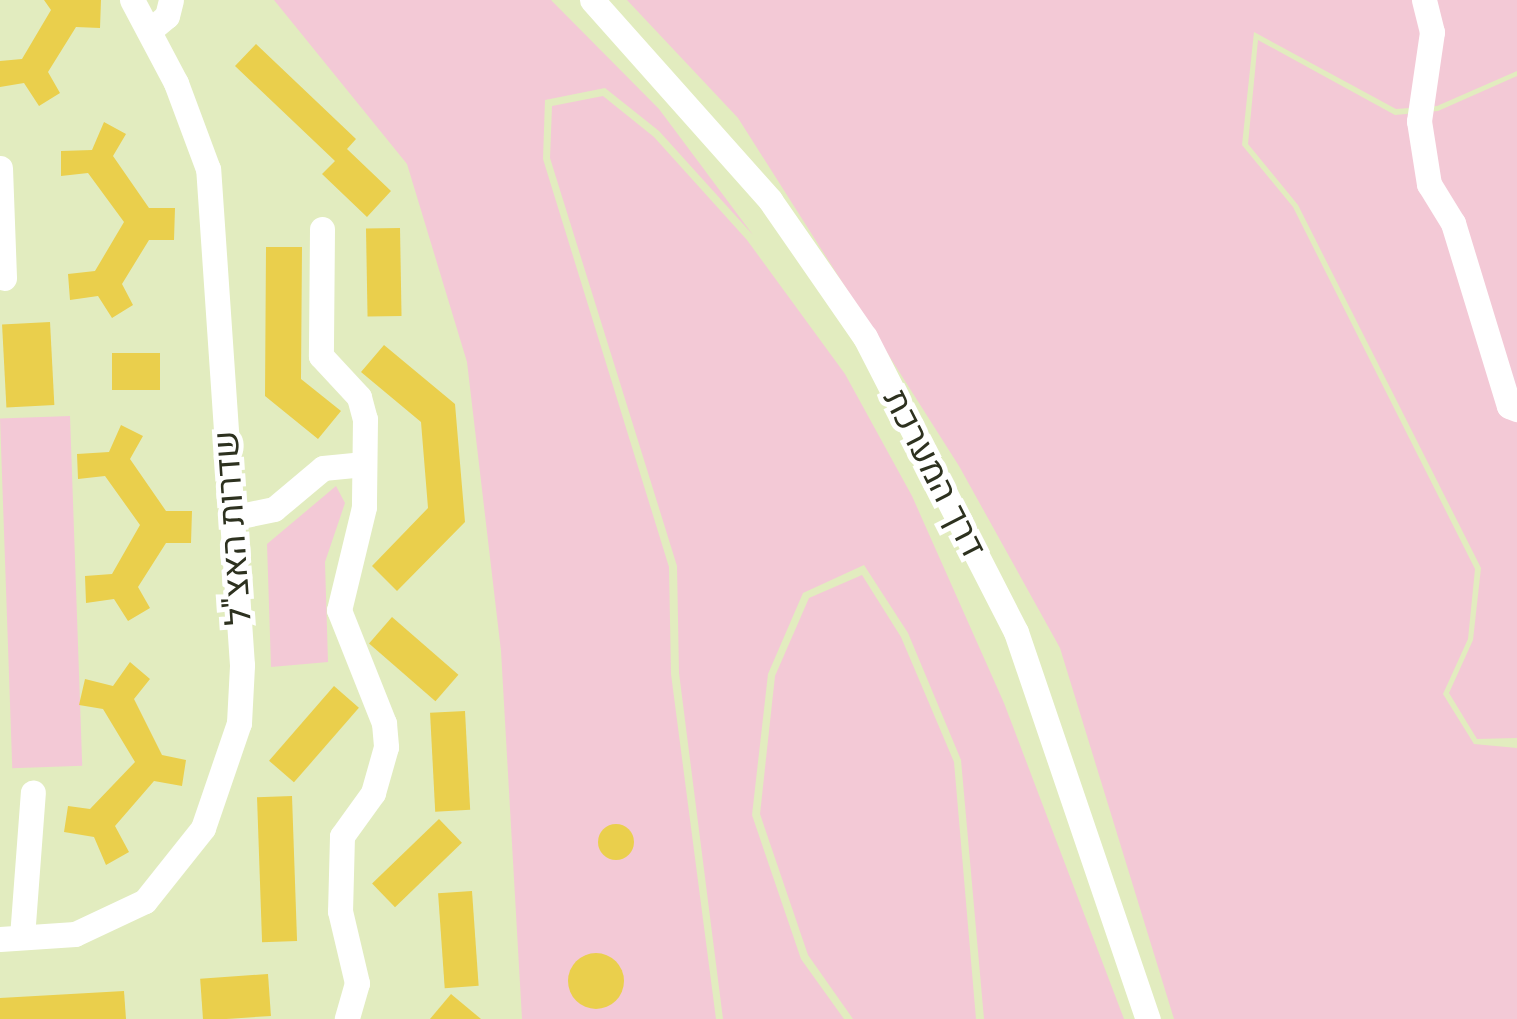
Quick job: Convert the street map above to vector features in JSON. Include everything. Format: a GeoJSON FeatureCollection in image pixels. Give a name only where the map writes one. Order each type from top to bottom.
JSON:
{"type":"FeatureCollection","features":[{"type":"Feature","properties":{"kind":"street","name":"שדרות האצ\"ל"},"geometry":{"type":"LineString","coordinates":[[7,939],[74,934],[146,901],[204,828],[238,723],[232,518],[208,169],[132,0]]}},
{"type":"Feature","properties":{"kind":"street"},"geometry":{"type":"LineString","coordinates":[[148,31],[167,16],[171,0]]}},
{"type":"Feature","properties":{"kind":"street","name":"דרך המערכת"},"geometry":{"type":"LineString","coordinates":[[592,0],[770,200],[866,336],[1016,632],[1148,1019]]}},
{"type":"Feature","properties":{"kind":"street"},"geometry":{"type":"LineString","coordinates":[[1424,0],[1432,32],[1419,121],[1428,184],[1454,223],[1508,406],[1517,408]]}},
{"type":"Feature","properties":{"kind":"street"},"geometry":{"type":"LineString","coordinates":[[0,168],[4,278]]}},
{"type":"Feature","properties":{"kind":"street"},"geometry":{"type":"LineString","coordinates":[[322,230],[322,356],[359,397],[364,464],[364,507],[339,610],[384,723],[386,746],[373,794],[342,836],[340,911],[357,983],[347,1019]]}},
{"type":"Feature","properties":{"kind":"street"},"geometry":{"type":"LineString","coordinates":[[232,518],[274,509],[324,468],[364,464]]}},
{"type":"Feature","properties":{"kind":"street"},"geometry":{"type":"LineString","coordinates":[[7,939],[33,792]]}},
{"type":"Feature","properties":{"kind":"shaded area"},"geometry":{"type":"Polygon","coordinates":[[[274,0],[551,0],[659,109],[753,235],[659,131],[605,88],[545,100],[543,159],[669,567],[671,674],[716,1019],[522,1019],[501,651],[467,362],[407,164],[274,0]]]}},
{"type":"Feature","properties":{"kind":"shaded area"},"geometry":{"type":"Polygon","coordinates":[[[627,0],[1517,0],[1517,71],[1437,106],[1396,109],[1254,32],[1242,145],[1293,207],[1475,569],[1468,639],[1443,694],[1474,744],[1517,748],[1517,1019],[1174,1019],[1060,648],[959,466],[738,118],[627,0]]]}},
{"type":"Feature","properties":{"kind":"shaded area"},"geometry":{"type":"Polygon","coordinates":[[[1258,40],[1395,115],[1438,111],[1517,76],[1517,738],[1477,739],[1449,693],[1473,640],[1481,568],[1298,205],[1248,144],[1258,40]]]}},
{"type":"Feature","properties":{"kind":"shaded area"},"geometry":{"type":"Polygon","coordinates":[[[603,96],[654,137],[747,240],[845,374],[912,496],[1004,703],[1124,1019],[984,1019],[961,760],[908,633],[864,565],[803,593],[768,674],[752,815],[801,959],[844,1019],[723,1019],[679,673],[677,566],[550,158],[552,106],[603,96]]]}},
{"type":"Feature","properties":{"kind":"shaded area"},"geometry":{"type":"Polygon","coordinates":[[[70,416],[82,766],[12,768],[0,418],[70,416]]]}},
{"type":"Feature","properties":{"kind":"shaded area"},"geometry":{"type":"Polygon","coordinates":[[[336,486],[345,503],[325,562],[328,662],[271,667],[267,544],[336,486]]]}},
{"type":"Feature","properties":{"kind":"shaded area"},"geometry":{"type":"Polygon","coordinates":[[[862,575],[901,637],[954,762],[976,1019],[853,1019],[808,955],[760,814],[775,676],[809,598],[862,575]]]}},
{"type":"Feature","properties":{"kind":"building"},"geometry":{"type":"Polygon","coordinates":[[[44,0],[101,0],[100,28],[76,27],[48,72],[60,93],[39,106],[24,83],[0,87],[0,61],[22,59],[51,10],[44,0]]]}},
{"type":"Feature","properties":{"kind":"building"},"geometry":{"type":"Polygon","coordinates":[[[256,44],[356,139],[347,149],[391,191],[367,217],[322,174],[335,161],[235,66],[256,44]]]}},
{"type":"Feature","properties":{"kind":"building"},"geometry":{"type":"Polygon","coordinates":[[[104,122],[126,134],[113,156],[149,208],[175,208],[174,240],[149,240],[122,284],[133,305],[112,318],[98,296],[70,300],[68,274],[95,271],[124,222],[88,173],[61,176],[61,151],[92,150],[104,122]]]}},
{"type":"Feature","properties":{"kind":"building"},"geometry":{"type":"Polygon","coordinates":[[[400,228],[402,316],[368,317],[366,229],[400,228]]]}},
{"type":"Feature","properties":{"kind":"building"},"geometry":{"type":"Polygon","coordinates":[[[266,247],[302,247],[301,379],[341,411],[318,439],[265,396],[266,247]]]}},
{"type":"Feature","properties":{"kind":"building"},"geometry":{"type":"Polygon","coordinates":[[[50,322],[54,405],[6,407],[2,325],[50,322]]]}},
{"type":"Feature","properties":{"kind":"building"},"geometry":{"type":"Polygon","coordinates":[[[384,345],[455,404],[465,522],[397,591],[372,566],[428,508],[421,422],[361,372],[384,345]]]}},
{"type":"Feature","properties":{"kind":"building"},"geometry":{"type":"Polygon","coordinates":[[[112,353],[160,353],[160,390],[112,390],[112,353]]]}},
{"type":"Feature","properties":{"kind":"building"},"geometry":{"type":"Polygon","coordinates":[[[121,425],[143,436],[130,459],[166,511],[192,511],[191,543],[166,543],[138,587],[150,608],[128,621],[114,599],[86,603],[85,576],[112,574],[140,525],[105,476],[78,479],[77,454],[109,452],[121,425]]]}},
{"type":"Feature","properties":{"kind":"building"},"geometry":{"type":"Polygon","coordinates":[[[392,617],[458,675],[435,701],[369,643],[392,617]]]}},
{"type":"Feature","properties":{"kind":"building"},"geometry":{"type":"Polygon","coordinates":[[[130,662],[150,679],[134,699],[162,755],[186,760],[182,786],[154,781],[115,826],[129,852],[106,865],[94,837],[64,832],[68,806],[90,809],[135,762],[103,709],[79,705],[85,679],[113,686],[130,662]]]}},
{"type":"Feature","properties":{"kind":"building"},"geometry":{"type":"Polygon","coordinates":[[[334,686],[359,708],[294,782],[269,761],[334,686]]]}},
{"type":"Feature","properties":{"kind":"building"},"geometry":{"type":"Polygon","coordinates":[[[465,711],[470,810],[435,812],[430,713],[465,711]]]}},
{"type":"Feature","properties":{"kind":"building"},"geometry":{"type":"Polygon","coordinates":[[[292,796],[297,941],[262,942],[257,797],[292,796]]]}},
{"type":"Feature","properties":{"kind":"building"},"geometry":{"type":"Polygon","coordinates":[[[439,819],[462,843],[395,907],[372,884],[439,819]]]}},
{"type":"Feature","properties":{"kind":"building"},"geometry":{"type":"Polygon","coordinates":[[[616,824],[629,829],[634,842],[629,855],[616,860],[603,855],[598,842],[603,829],[616,824]]]}},
{"type":"Feature","properties":{"kind":"building"},"geometry":{"type":"Polygon","coordinates":[[[472,891],[479,986],[445,988],[438,893],[472,891]]]}},
{"type":"Feature","properties":{"kind":"building"},"geometry":{"type":"Polygon","coordinates":[[[596,953],[615,962],[624,981],[615,1000],[596,1009],[577,1000],[568,981],[577,962],[596,953]]]}},
{"type":"Feature","properties":{"kind":"building"},"geometry":{"type":"Polygon","coordinates":[[[268,974],[271,1016],[203,1019],[200,979],[268,974]]]}},
{"type":"Feature","properties":{"kind":"building"},"geometry":{"type":"Polygon","coordinates":[[[124,991],[126,1019],[0,1019],[0,998],[124,991]]]}},
{"type":"Feature","properties":{"kind":"building"},"geometry":{"type":"Polygon","coordinates":[[[451,994],[481,1019],[430,1019],[451,994]]]}}]}
